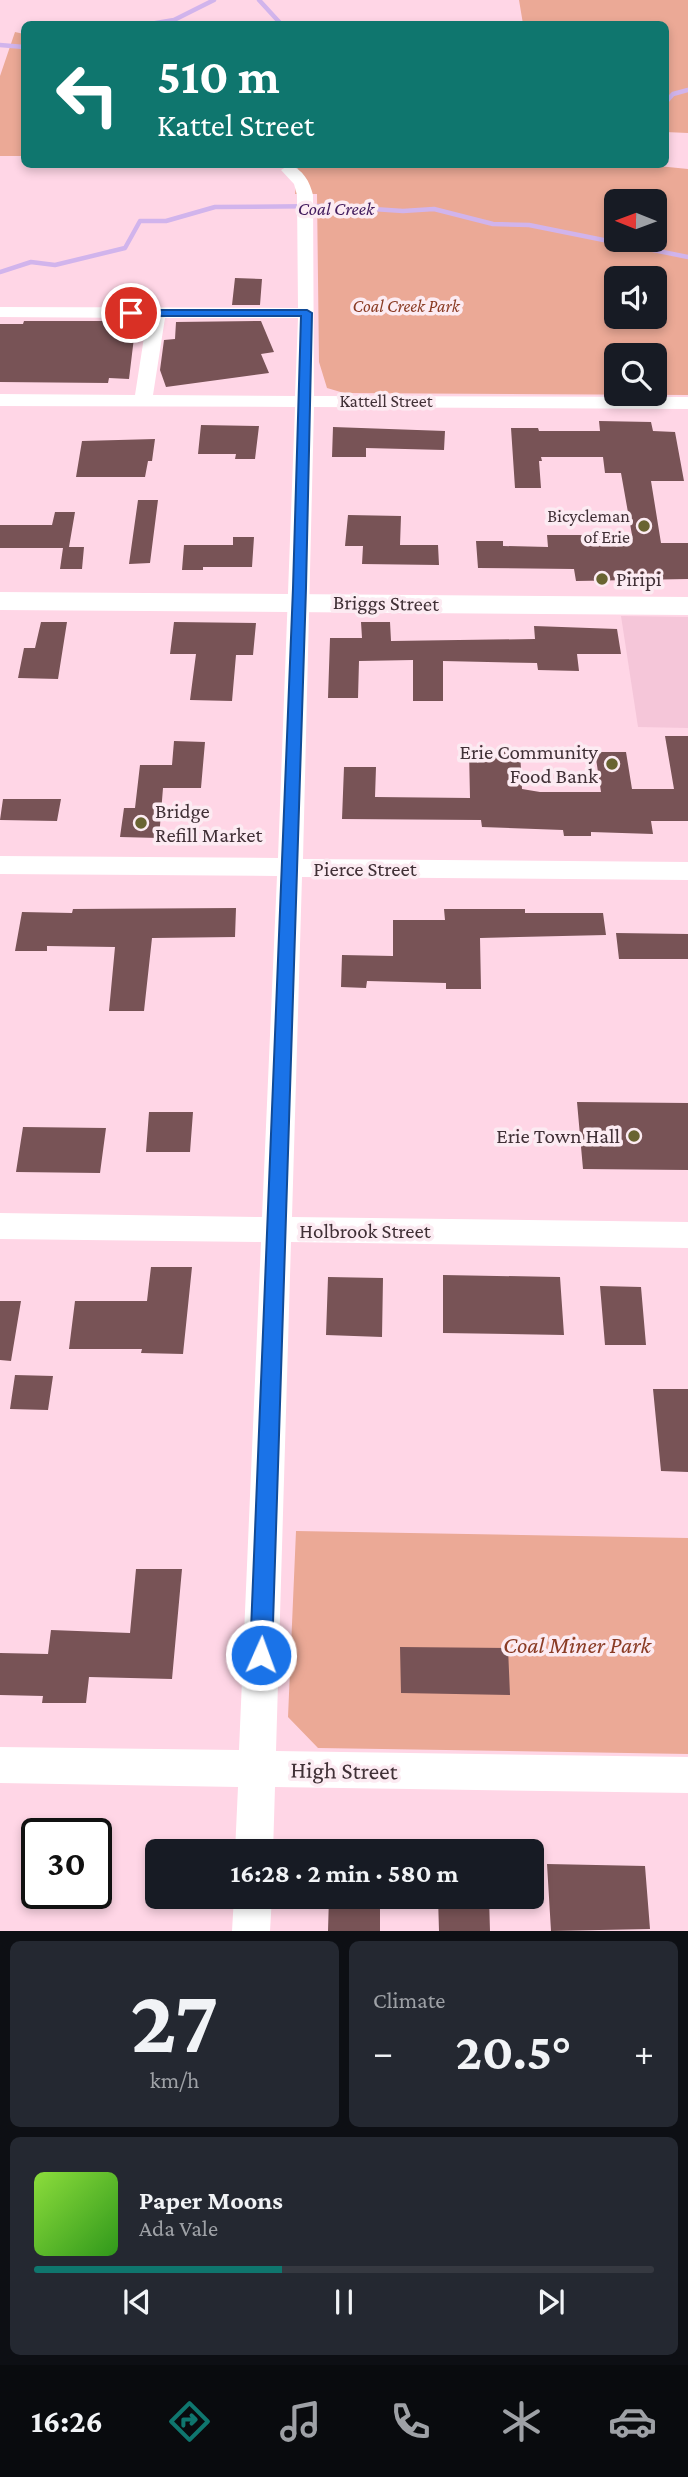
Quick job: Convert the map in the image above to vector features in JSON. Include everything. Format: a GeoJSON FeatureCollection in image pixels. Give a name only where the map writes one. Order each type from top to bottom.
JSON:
{"type":"FeatureCollection","features":[{"type":"Feature","properties":{"kind":"street"},"geometry":{"type":"LineString","coordinates":[[254,1839],[307,313],[304,229],[306,195],[302,183],[289,170]]}},
{"type":"Feature","properties":{"kind":"street"},"geometry":{"type":"LineString","coordinates":[[0,312],[307,313]]}},
{"type":"Feature","properties":{"kind":"street"},"geometry":{"type":"LineString","coordinates":[[143,401],[157,313]]}},
{"type":"Feature","properties":{"kind":"street","name":"Kattell Street"},"geometry":{"type":"LineString","coordinates":[[0,400],[688,403]]}},
{"type":"Feature","properties":{"kind":"street","name":"Briggs Street"},"geometry":{"type":"LineString","coordinates":[[0,601],[688,606]]}},
{"type":"Feature","properties":{"kind":"street","name":"Pierce Street"},"geometry":{"type":"LineString","coordinates":[[0,865],[688,871]]}},
{"type":"Feature","properties":{"kind":"street","name":"Holbrook Street"},"geometry":{"type":"LineString","coordinates":[[0,1226],[688,1235]]}},
{"type":"Feature","properties":{"kind":"street","name":"High Street"},"geometry":{"type":"LineString","coordinates":[[0,1765],[688,1775]]}},
{"type":"Feature","properties":{"kind":"street"},"geometry":{"type":"LineString","coordinates":[[251,1931],[252,1909]]}},
{"type":"Feature","properties":{"kind":"shaded area"},"geometry":{"type":"Polygon","coordinates":[[[621,616],[688,617],[688,728],[638,727],[621,616]]]}},
{"type":"Feature","properties":{"kind":"green space"},"geometry":{"type":"Polygon","coordinates":[[[519,0],[688,0],[688,133],[669,132],[669,21],[522,21],[519,0]]]}},
{"type":"Feature","properties":{"kind":"green space"},"geometry":{"type":"Polygon","coordinates":[[[15,32],[21,33],[21,156],[0,156],[0,76],[15,32]]]}},
{"type":"Feature","properties":{"kind":"green space","name":"Coal Creek Park"},"geometry":{"type":"Polygon","coordinates":[[[298,168],[688,169],[688,395],[667,395],[667,343],[604,343],[604,395],[344,393],[327,388],[319,362],[317,194],[295,194],[298,168]]]}},
{"type":"Feature","properties":{"kind":"green space","name":"Coal Miner Park"},"geometry":{"type":"Polygon","coordinates":[[[296,1531],[688,1538],[688,1754],[318,1748],[288,1717],[296,1531]]]}},
{"type":"Feature","properties":{"kind":"building"},"geometry":{"type":"Polygon","coordinates":[[[235,278],[262,279],[260,305],[232,305],[235,278]]]}},
{"type":"Feature","properties":{"kind":"building"},"geometry":{"type":"Polygon","coordinates":[[[24,321],[136,321],[129,379],[109,378],[108,383],[0,382],[0,324],[23,324],[24,321]]]}},
{"type":"Feature","properties":{"kind":"building"},"geometry":{"type":"Polygon","coordinates":[[[261,321],[274,352],[261,354],[269,373],[166,387],[160,370],[164,340],[175,339],[176,322],[261,321]]]}},
{"type":"Feature","properties":{"kind":"building"},"geometry":{"type":"Polygon","coordinates":[[[599,421],[651,422],[653,431],[675,432],[684,481],[651,481],[661,543],[688,543],[688,579],[576,581],[574,569],[478,568],[476,541],[503,541],[503,546],[548,547],[547,535],[632,535],[621,473],[605,473],[603,457],[541,457],[541,488],[515,488],[511,428],[600,431],[599,421]]]}},
{"type":"Feature","properties":{"kind":"building"},"geometry":{"type":"Polygon","coordinates":[[[201,425],[259,426],[255,459],[235,459],[236,454],[198,454],[201,425]]]}},
{"type":"Feature","properties":{"kind":"building"},"geometry":{"type":"Polygon","coordinates":[[[333,427],[445,431],[444,450],[366,448],[366,457],[332,457],[333,427]]]}},
{"type":"Feature","properties":{"kind":"building"},"geometry":{"type":"Polygon","coordinates":[[[155,439],[152,461],[148,461],[145,477],[76,477],[82,441],[155,439]]]}},
{"type":"Feature","properties":{"kind":"building"},"geometry":{"type":"Polygon","coordinates":[[[138,500],[158,500],[150,563],[129,564],[138,500]]]}},
{"type":"Feature","properties":{"kind":"building"},"geometry":{"type":"Polygon","coordinates":[[[55,512],[75,512],[69,547],[84,547],[82,569],[60,569],[63,548],[0,548],[0,525],[52,525],[55,512]]]}},
{"type":"Feature","properties":{"kind":"building"},"geometry":{"type":"Polygon","coordinates":[[[348,515],[401,516],[400,545],[438,545],[439,565],[362,564],[363,546],[345,546],[348,515]]]}},
{"type":"Feature","properties":{"kind":"building"},"geometry":{"type":"Polygon","coordinates":[[[233,537],[254,537],[252,567],[182,570],[184,545],[233,545],[233,537]]]}},
{"type":"Feature","properties":{"kind":"building"},"geometry":{"type":"Polygon","coordinates":[[[41,622],[67,622],[58,679],[18,678],[24,648],[35,648],[41,622]]]}},
{"type":"Feature","properties":{"kind":"building"},"geometry":{"type":"Polygon","coordinates":[[[174,622],[256,623],[253,655],[236,655],[232,701],[190,700],[196,654],[170,654],[174,622]]]}},
{"type":"Feature","properties":{"kind":"building"},"geometry":{"type":"Polygon","coordinates":[[[361,622],[390,622],[391,641],[535,639],[534,626],[617,629],[621,654],[577,654],[579,671],[538,670],[537,663],[443,661],[443,701],[413,701],[413,660],[359,661],[358,698],[328,698],[330,638],[362,638],[361,622]]]}},
{"type":"Feature","properties":{"kind":"building"},"geometry":{"type":"Polygon","coordinates":[[[665,736],[688,736],[688,821],[651,821],[653,834],[591,832],[591,836],[564,836],[563,830],[482,827],[481,820],[342,819],[344,767],[376,767],[375,797],[470,798],[469,750],[520,751],[522,789],[540,792],[601,792],[595,752],[626,752],[632,789],[674,789],[665,736]]]}},
{"type":"Feature","properties":{"kind":"building"},"geometry":{"type":"Polygon","coordinates":[[[174,741],[205,742],[201,788],[163,788],[159,838],[120,837],[124,808],[135,808],[140,765],[172,765],[174,741]]]}},
{"type":"Feature","properties":{"kind":"building"},"geometry":{"type":"Polygon","coordinates":[[[3,799],[61,799],[57,821],[0,820],[3,799]]]}},
{"type":"Feature","properties":{"kind":"building"},"geometry":{"type":"Polygon","coordinates":[[[236,908],[235,937],[152,938],[144,1011],[109,1011],[115,947],[47,946],[47,951],[15,951],[22,912],[236,908]]]}},
{"type":"Feature","properties":{"kind":"building"},"geometry":{"type":"Polygon","coordinates":[[[444,909],[603,913],[606,935],[480,938],[481,989],[446,989],[446,983],[367,981],[366,988],[341,987],[342,955],[393,956],[393,920],[445,920],[444,909]]]}},
{"type":"Feature","properties":{"kind":"building"},"geometry":{"type":"Polygon","coordinates":[[[616,933],[688,934],[688,959],[619,959],[616,933]]]}},
{"type":"Feature","properties":{"kind":"building","name":"Erie Town Hall"},"geometry":{"type":"Polygon","coordinates":[[[577,1102],[688,1103],[688,1170],[583,1169],[577,1102]]]}},
{"type":"Feature","properties":{"kind":"building"},"geometry":{"type":"Polygon","coordinates":[[[149,1112],[193,1112],[190,1152],[146,1152],[149,1112]]]}},
{"type":"Feature","properties":{"kind":"building"},"geometry":{"type":"Polygon","coordinates":[[[23,1127],[106,1128],[100,1173],[16,1172],[23,1127]]]}},
{"type":"Feature","properties":{"kind":"building"},"geometry":{"type":"Polygon","coordinates":[[[151,1267],[192,1267],[183,1354],[141,1353],[142,1349],[69,1349],[75,1301],[147,1301],[151,1267]]]}},
{"type":"Feature","properties":{"kind":"building"},"geometry":{"type":"Polygon","coordinates":[[[443,1275],[560,1277],[564,1335],[443,1333],[443,1275]]]}},
{"type":"Feature","properties":{"kind":"building"},"geometry":{"type":"Polygon","coordinates":[[[328,1277],[383,1278],[382,1337],[326,1335],[328,1277]]]}},
{"type":"Feature","properties":{"kind":"building"},"geometry":{"type":"Polygon","coordinates":[[[600,1286],[641,1287],[646,1345],[605,1345],[600,1286]]]}},
{"type":"Feature","properties":{"kind":"building"},"geometry":{"type":"Polygon","coordinates":[[[0,1301],[21,1301],[11,1361],[0,1360],[0,1301]]]}},
{"type":"Feature","properties":{"kind":"building"},"geometry":{"type":"Polygon","coordinates":[[[15,1375],[53,1376],[48,1410],[10,1409],[15,1375]]]}},
{"type":"Feature","properties":{"kind":"building"},"geometry":{"type":"Polygon","coordinates":[[[653,1389],[688,1389],[688,1472],[661,1471],[653,1389]]]}},
{"type":"Feature","properties":{"kind":"building"},"geometry":{"type":"Polygon","coordinates":[[[136,1569],[182,1569],[172,1679],[89,1677],[86,1703],[42,1703],[43,1696],[0,1695],[0,1653],[48,1654],[51,1630],[130,1633],[136,1569]]]}},
{"type":"Feature","properties":{"kind":"building"},"geometry":{"type":"Polygon","coordinates":[[[400,1647],[508,1648],[510,1695],[401,1693],[400,1647]]]}},
{"type":"Feature","properties":{"kind":"building"},"geometry":{"type":"Polygon","coordinates":[[[547,1864],[645,1866],[650,1929],[551,1931],[547,1864]]]}},
{"type":"Feature","properties":{"kind":"building"},"geometry":{"type":"Polygon","coordinates":[[[329,1909],[380,1909],[380,1931],[328,1931],[329,1909]]]}},
{"type":"Feature","properties":{"kind":"building"},"geometry":{"type":"Polygon","coordinates":[[[438,1909],[489,1909],[490,1931],[439,1931],[438,1909]]]}},
{"type":"Feature","properties":{"kind":"waterway"},"geometry":{"type":"LineString","coordinates":[[168,21],[214,0]]}},
{"type":"Feature","properties":{"kind":"waterway"},"geometry":{"type":"LineString","coordinates":[[259,0],[278,21]]}},
{"type":"Feature","properties":{"kind":"waterway"},"geometry":{"type":"LineString","coordinates":[[0,45],[21,47]]}},
{"type":"Feature","properties":{"kind":"waterway"},"geometry":{"type":"LineString","coordinates":[[669,98],[673,94],[688,90]]}},
{"type":"Feature","properties":{"kind":"waterway","name":"Coal Creek"},"geometry":{"type":"LineString","coordinates":[[0,272],[31,262],[55,265],[125,248],[140,221],[166,221],[215,207],[328,206],[403,211],[434,209],[493,224],[529,225],[688,257]]}},
{"type":"Feature","properties":{"kind":"place","name":"Bicycleman of Erie"},"geometry":{"type":"Point","coordinates":[644,526]}},
{"type":"Feature","properties":{"kind":"place","name":"Piripi"},"geometry":{"type":"Point","coordinates":[602,579]}},
{"type":"Feature","properties":{"kind":"place","name":"Erie Community Food Bank"},"geometry":{"type":"Point","coordinates":[612,764]}},
{"type":"Feature","properties":{"kind":"place","name":"Bridge Refill Market"},"geometry":{"type":"Point","coordinates":[141,823]}},
{"type":"Feature","properties":{"kind":"place","name":"Erie Town Hall"},"geometry":{"type":"Point","coordinates":[634,1136]}},
{"type":"Feature","properties":{"kind":"route"},"geometry":{"type":"LineString","coordinates":[[131,313],[307,313],[300,588],[261,1655]]}}]}
